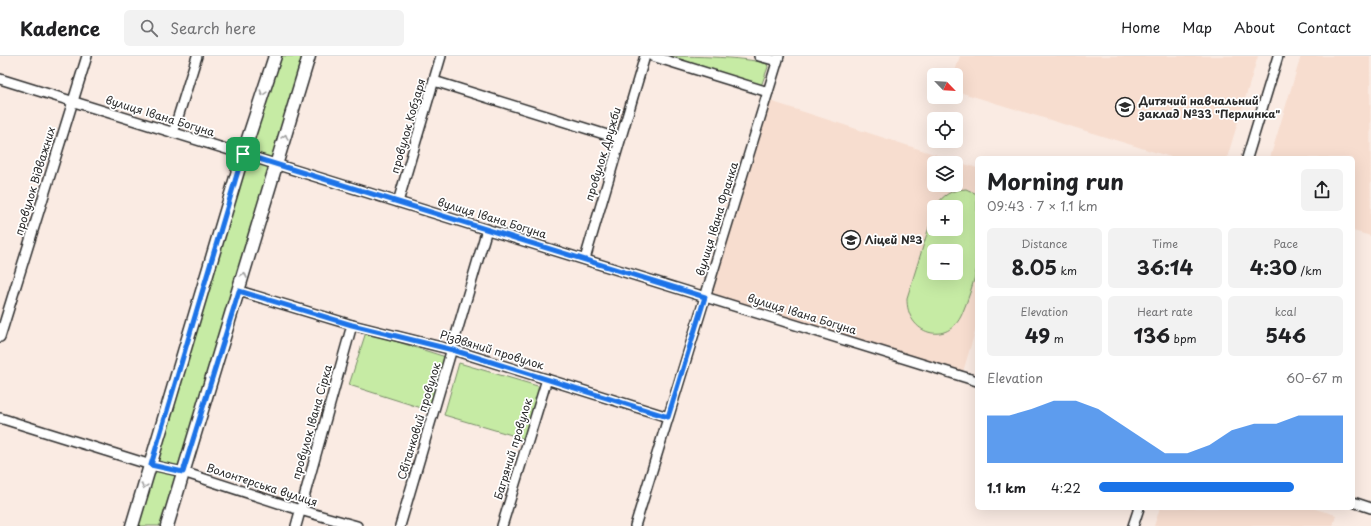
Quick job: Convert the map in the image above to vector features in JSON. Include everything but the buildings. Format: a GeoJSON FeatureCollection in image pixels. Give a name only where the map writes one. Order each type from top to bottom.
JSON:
{"type":"FeatureCollection","features":[{"type":"Feature","properties":{"kind":"street","name":"провулок Відважних"},"geometry":{"type":"LineString","coordinates":[[0,337],[87,56]]}},
{"type":"Feature","properties":{"kind":"street"},"geometry":{"type":"LineString","coordinates":[[173,133],[198,56]]}},
{"type":"Feature","properties":{"kind":"street"},"geometry":{"type":"LineString","coordinates":[[132,526],[243,154],[275,56]]}},
{"type":"Feature","properties":{"kind":"street"},"geometry":{"type":"LineString","coordinates":[[167,526],[309,56]]}},
{"type":"Feature","properties":{"kind":"street","name":"провулок Кобзаря"},"geometry":{"type":"LineString","coordinates":[[398,202],[441,56]]}},
{"type":"Feature","properties":{"kind":"street","name":"провулок Дружби"},"geometry":{"type":"LineString","coordinates":[[585,259],[645,56]]}},
{"type":"Feature","properties":{"kind":"street"},"geometry":{"type":"LineString","coordinates":[[652,56],[768,92]]}},
{"type":"Feature","properties":{"kind":"street"},"geometry":{"type":"LineString","coordinates":[[760,56],[778,59]]}},
{"type":"Feature","properties":{"kind":"street"},"geometry":{"type":"LineString","coordinates":[[1248,156],[1278,56]]}},
{"type":"Feature","properties":{"kind":"street","name":"вулиця Івана Франка"},"geometry":{"type":"LineString","coordinates":[[635,526],[778,59]]}},
{"type":"Feature","properties":{"kind":"street","name":"вулиця Івана Богуна"},"geometry":{"type":"LineString","coordinates":[[0,79],[975,380]]}},
{"type":"Feature","properties":{"kind":"street"},"geometry":{"type":"LineString","coordinates":[[434,81],[620,138]]}},
{"type":"Feature","properties":{"kind":"street","name":"Світанковий провулок"},"geometry":{"type":"LineString","coordinates":[[400,526],[453,350],[487,230]]}},
{"type":"Feature","properties":{"kind":"street","name":"Різдвяний провулок"},"geometry":{"type":"LineString","coordinates":[[239,291],[352,325],[453,350],[668,417]]}},
{"type":"Feature","properties":{"kind":"street","name":"провулок Івана Сірка"},"geometry":{"type":"LineString","coordinates":[[296,526],[352,325]]}},
{"type":"Feature","properties":{"kind":"street","name":"Багряний провулок"},"geometry":{"type":"LineString","coordinates":[[502,526],[547,379]]}},
{"type":"Feature","properties":{"kind":"street","name":"Волонтерська вулиця"},"geometry":{"type":"LineString","coordinates":[[0,418],[151,465],[183,472],[300,510],[357,526]]}},
{"type":"Feature","properties":{"kind":"street"},"geometry":{"type":"LineString","coordinates":[[1355,503],[1371,508]]}},
{"type":"Feature","properties":{"kind":"street"},"geometry":{"type":"LineString","coordinates":[[1133,526],[1138,510]]}},
{"type":"Feature","properties":{"kind":"shaded area","name":"Дитячий навчальний заклад №33 \"Перлинка\""},"geometry":{"type":"Polygon","coordinates":[[[960,56],[1258,56],[1228,156],[1167,156],[963,93],[963,68],[956,68],[960,56]]]}},
{"type":"Feature","properties":{"kind":"shaded area"},"geometry":{"type":"Polygon","coordinates":[[[1301,56],[1370,56],[1371,236],[1355,232],[1355,156],[1271,156],[1301,56]]]}},
{"type":"Feature","properties":{"kind":"shaded area","name":"Ліцей №3"},"geometry":{"type":"Polygon","coordinates":[[[770,101],[940,156],[927,156],[927,192],[963,192],[963,163],[975,167],[975,332],[962,375],[705,297],[770,101]]]}},
{"type":"Feature","properties":{"kind":"shaded area"},"geometry":{"type":"Polygon","coordinates":[[[1159,510],[1319,510],[1336,515],[1333,526],[1154,526],[1159,510]]]}},
{"type":"Feature","properties":{"kind":"green space"},"geometry":{"type":"Polygon","coordinates":[[[275,56],[309,56],[167,526],[132,526],[275,56]]]}},
{"type":"Feature","properties":{"kind":"green space"},"geometry":{"type":"Polygon","coordinates":[[[652,56],[744,59],[767,64],[768,67],[760,89],[652,56]]]}},
{"type":"Feature","properties":{"kind":"green space"},"geometry":{"type":"Polygon","coordinates":[[[966,189],[975,193],[975,277],[962,314],[956,324],[947,331],[938,333],[929,332],[920,328],[913,321],[909,311],[907,298],[927,234],[927,236],[963,236],[963,200],[940,200],[952,192],[963,192],[963,190],[966,189]]]}},
{"type":"Feature","properties":{"kind":"green space"},"geometry":{"type":"Polygon","coordinates":[[[366,332],[449,358],[431,411],[349,385],[366,332]]]}},
{"type":"Feature","properties":{"kind":"green space"},"geometry":{"type":"Polygon","coordinates":[[[459,363],[541,387],[525,439],[444,415],[459,363]]]}},
{"type":"Feature","properties":{"kind":"place","name":"Дитячий навчальний заклад №33 \"Перлинка\""},"geometry":{"type":"Point","coordinates":[1125,107]}},
{"type":"Feature","properties":{"kind":"place","name":"Ліцей №3"},"geometry":{"type":"Point","coordinates":[851,240]}},
{"type":"Feature","properties":{"kind":"route"},"geometry":{"type":"LineString","coordinates":[[243,154],[705,297],[668,417],[453,350],[352,325],[239,291],[183,472],[151,465],[243,154]]}}]}
